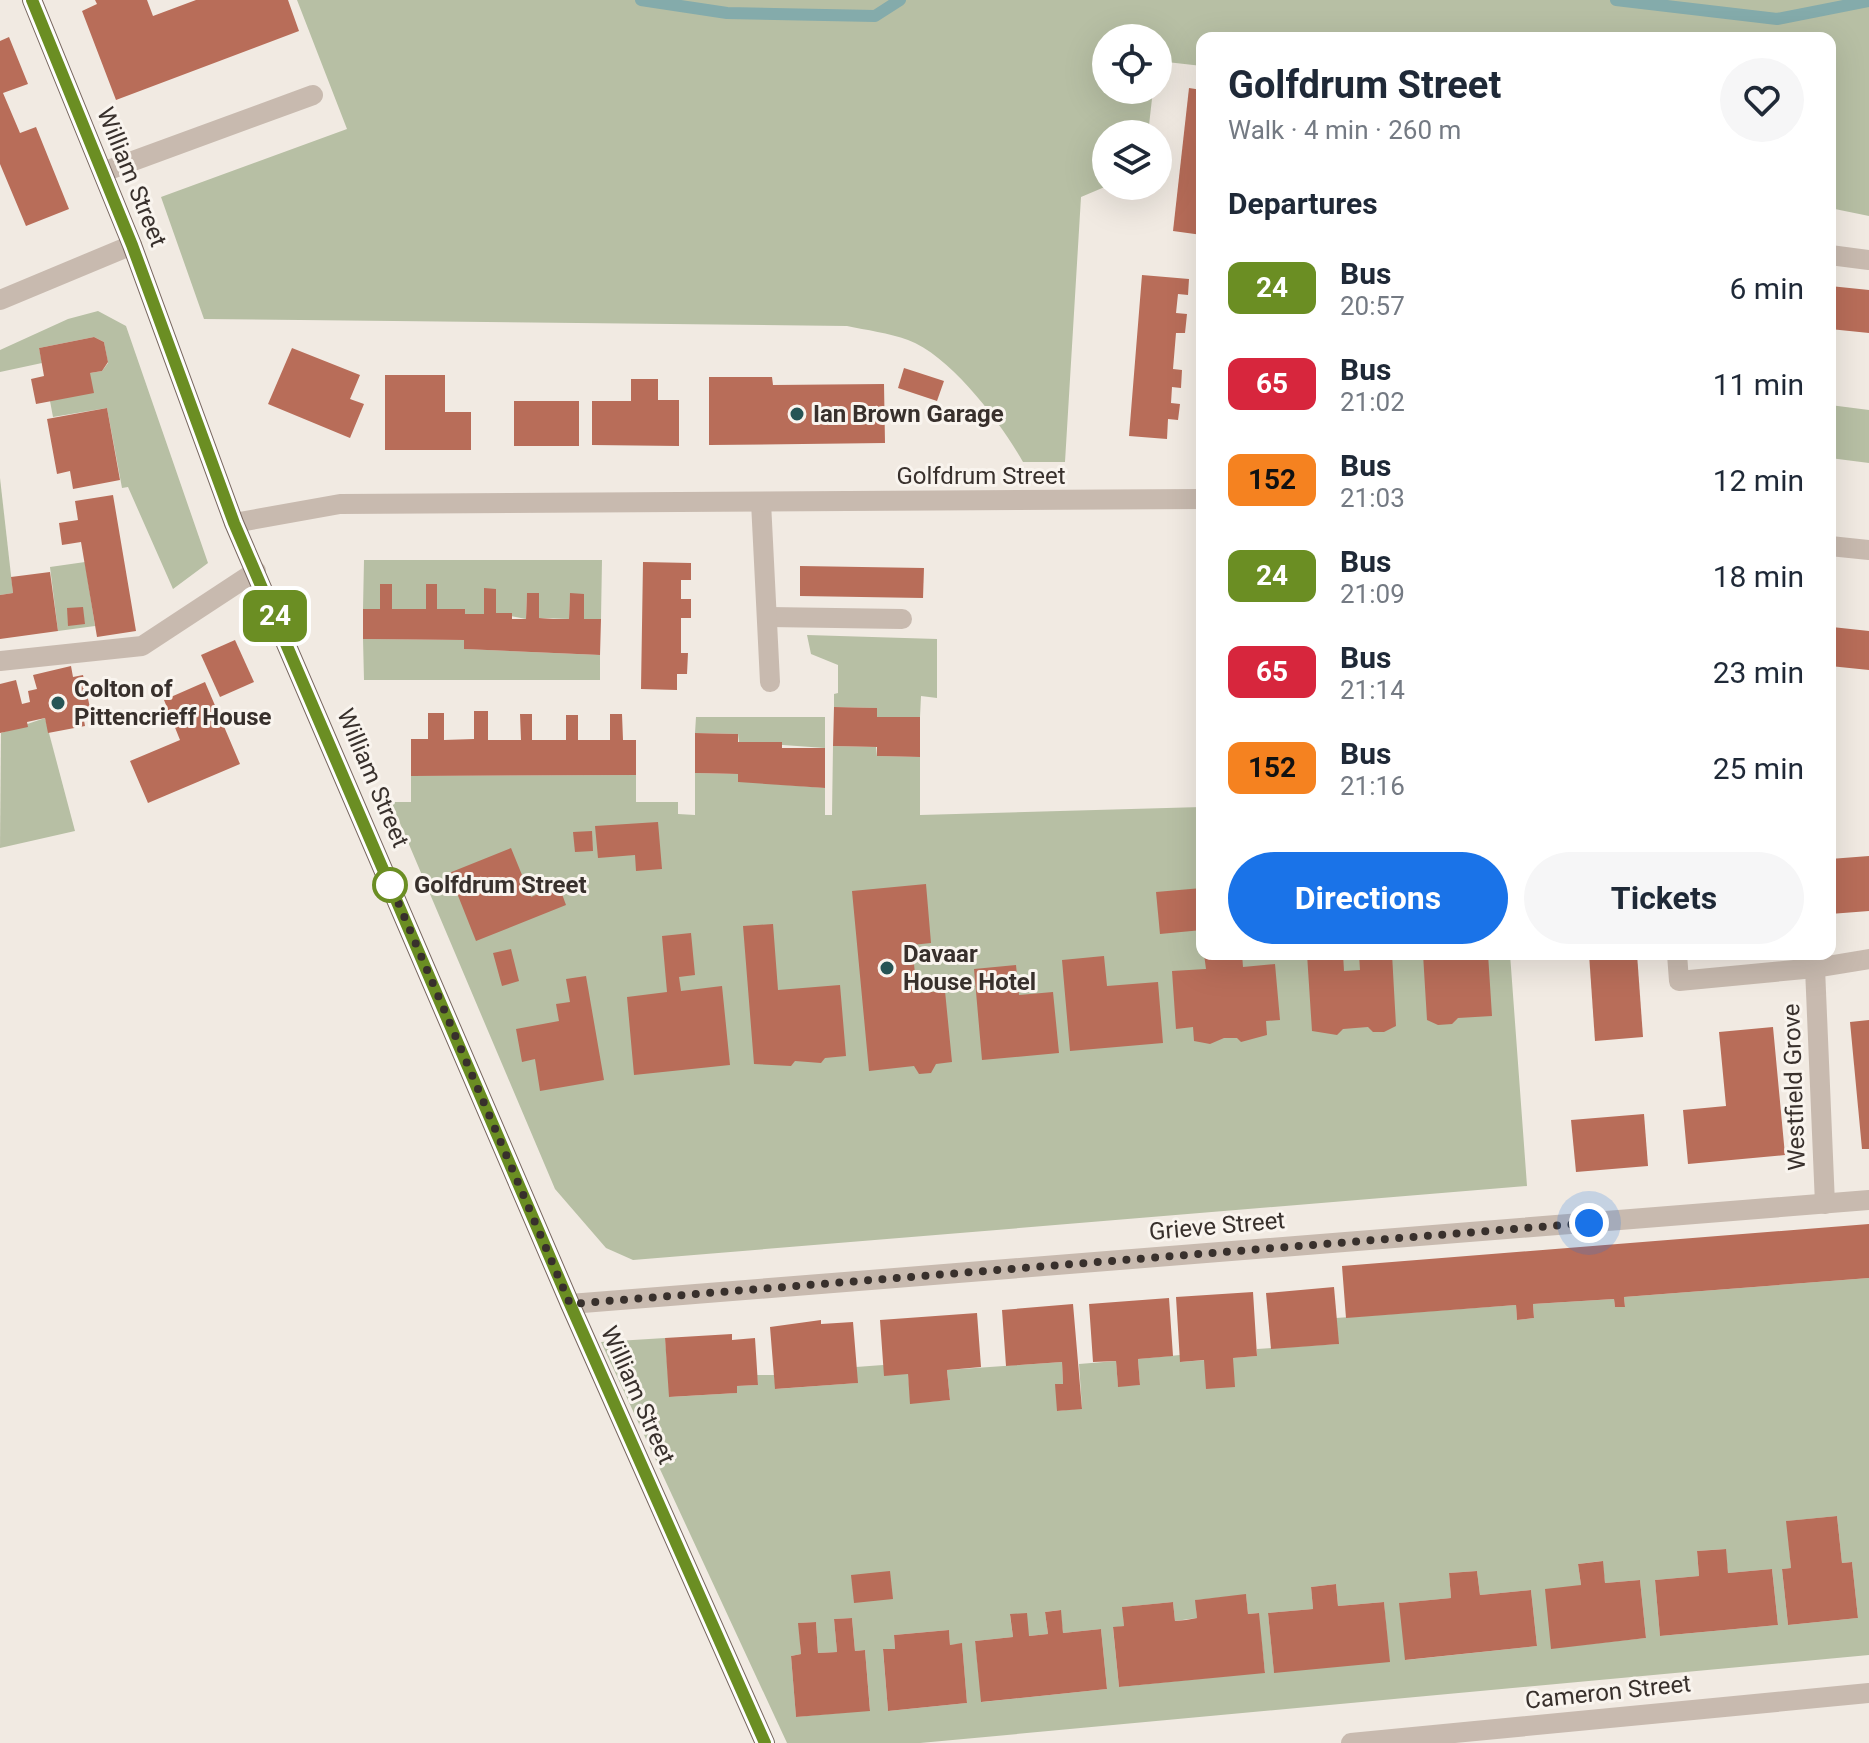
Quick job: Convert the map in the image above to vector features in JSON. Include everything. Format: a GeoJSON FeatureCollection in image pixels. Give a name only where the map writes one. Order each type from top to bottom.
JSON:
{"type":"FeatureCollection","features":[{"type":"Feature","properties":{"kind":"main road","name":"William Street"},"geometry":{"type":"LineString","coordinates":[[32,0],[132,245],[234,523],[570,1304],[765,1743]]}},
{"type":"Feature","properties":{"kind":"street"},"geometry":{"type":"LineString","coordinates":[[103,172],[313,95]]}},
{"type":"Feature","properties":{"kind":"street"},"geometry":{"type":"LineString","coordinates":[[0,300],[132,245]]}},
{"type":"Feature","properties":{"kind":"street"},"geometry":{"type":"LineString","coordinates":[[1836,256],[1869,260]]}},
{"type":"Feature","properties":{"kind":"street","name":"Golfdrum Street"},"geometry":{"type":"LineString","coordinates":[[234,523],[340,504],[1196,499]]}},
{"type":"Feature","properties":{"kind":"street"},"geometry":{"type":"LineString","coordinates":[[761,502],[770,682]]}},
{"type":"Feature","properties":{"kind":"street"},"geometry":{"type":"LineString","coordinates":[[1836,547],[1869,550]]}},
{"type":"Feature","properties":{"kind":"street"},"geometry":{"type":"LineString","coordinates":[[0,661],[142,646],[256,571]]}},
{"type":"Feature","properties":{"kind":"street"},"geometry":{"type":"LineString","coordinates":[[769,617],[902,619]]}},
{"type":"Feature","properties":{"kind":"street","name":"Westfield Grove"},"geometry":{"type":"LineString","coordinates":[[1677,960],[1679,981],[1815,968],[1869,959]]}},
{"type":"Feature","properties":{"kind":"street","name":"Westfield Grove"},"geometry":{"type":"LineString","coordinates":[[1815,968],[1825,1204]]}},
{"type":"Feature","properties":{"kind":"street","name":"Grieve Street"},"geometry":{"type":"LineString","coordinates":[[570,1304],[1869,1200]]}},
{"type":"Feature","properties":{"kind":"street","name":"Cameron Street"},"geometry":{"type":"LineString","coordinates":[[1351,1743],[1869,1693]]}},
{"type":"Feature","properties":{"kind":"green space"},"geometry":{"type":"Polygon","coordinates":[[[297,0],[1869,0],[1869,216],[1836,209],[1836,32],[1196,32],[1196,65],[1172,63],[1172,24],[1092,24],[1092,104],[1151,104],[1150,120],[1092,120],[1092,192],[1081,197],[1065,462],[1023,462],[988,410],[941,360],[908,340],[847,326],[204,319],[161,197],[347,129],[297,0]]]}},
{"type":"Feature","properties":{"kind":"green space"},"geometry":{"type":"Polygon","coordinates":[[[98,311],[126,326],[208,563],[173,589],[128,487],[122,488],[107,408],[53,417],[50,401],[90,373],[102,371],[108,363],[104,342],[94,337],[39,348],[42,363],[0,372],[0,350],[68,319],[98,311]]]}},
{"type":"Feature","properties":{"kind":"green space"},"geometry":{"type":"Polygon","coordinates":[[[1836,406],[1869,410],[1869,463],[1836,459],[1836,406]]]}},
{"type":"Feature","properties":{"kind":"green space"},"geometry":{"type":"Polygon","coordinates":[[[0,478],[13,593],[0,595],[0,478]]]}},
{"type":"Feature","properties":{"kind":"green space"},"geometry":{"type":"Polygon","coordinates":[[[364,560],[602,560],[601,619],[584,619],[584,594],[570,594],[569,619],[539,618],[539,593],[527,594],[526,619],[496,613],[496,589],[484,589],[484,614],[465,614],[464,609],[437,609],[437,584],[426,585],[426,609],[392,609],[392,584],[381,584],[380,609],[363,609],[364,560]]]}},
{"type":"Feature","properties":{"kind":"green space"},"geometry":{"type":"Polygon","coordinates":[[[85,562],[95,626],[58,631],[50,567],[85,562]]]}},
{"type":"Feature","properties":{"kind":"green space"},"geometry":{"type":"Polygon","coordinates":[[[807,635],[937,639],[937,698],[921,696],[920,717],[877,717],[876,708],[834,707],[834,694],[838,693],[838,665],[811,654],[807,635]]]}},
{"type":"Feature","properties":{"kind":"green space"},"geometry":{"type":"Polygon","coordinates":[[[363,639],[464,640],[465,649],[600,655],[600,680],[364,680],[363,639]]]}},
{"type":"Feature","properties":{"kind":"green space"},"geometry":{"type":"Polygon","coordinates":[[[696,717],[825,717],[825,748],[739,742],[738,734],[695,733],[696,717]]]}},
{"type":"Feature","properties":{"kind":"green space"},"geometry":{"type":"Polygon","coordinates":[[[45,718],[75,831],[0,848],[1,733],[45,718]]]}},
{"type":"Feature","properties":{"kind":"green space"},"geometry":{"type":"Polygon","coordinates":[[[833,746],[876,747],[877,756],[920,757],[920,815],[1196,807],[1196,960],[1510,960],[1527,1186],[633,1260],[606,1248],[555,1189],[391,802],[411,802],[411,776],[636,775],[636,802],[678,802],[678,814],[695,815],[695,773],[738,774],[738,781],[825,788],[825,815],[832,815],[833,746]]]}},
{"type":"Feature","properties":{"kind":"green space"},"geometry":{"type":"Polygon","coordinates":[[[1869,1278],[1869,1655],[920,1743],[787,1743],[601,1342],[665,1338],[670,1397],[736,1393],[737,1386],[758,1385],[757,1375],[774,1375],[776,1389],[857,1383],[856,1367],[883,1365],[908,1374],[911,1403],[950,1400],[947,1370],[1062,1362],[1063,1384],[1056,1384],[1058,1411],[1082,1408],[1079,1364],[1116,1361],[1118,1386],[1140,1385],[1138,1359],[1180,1355],[1180,1362],[1257,1356],[1257,1349],[1338,1344],[1336,1318],[1516,1305],[1517,1320],[1534,1318],[1533,1304],[1614,1299],[1615,1307],[1625,1307],[1624,1297],[1869,1278]],[[1837,1516],[1787,1521],[1791,1568],[1782,1569],[1788,1625],[1858,1618],[1852,1562],[1842,1563],[1837,1516]],[[1725,1549],[1697,1551],[1699,1576],[1655,1580],[1660,1636],[1778,1625],[1772,1569],[1728,1573],[1725,1549]],[[1602,1561],[1578,1564],[1581,1585],[1551,1648],[1646,1638],[1640,1580],[1605,1583],[1602,1561]],[[1477,1571],[1449,1573],[1451,1598],[1400,1603],[1406,1660],[1537,1646],[1531,1590],[1480,1595],[1477,1571]],[[1336,1584],[1311,1587],[1313,1609],[1268,1613],[1274,1672],[1389,1661],[1384,1602],[1338,1606],[1336,1584]],[[1246,1595],[1196,1600],[1197,1618],[1175,1621],[1173,1602],[1123,1607],[1124,1626],[1113,1628],[1119,1687],[1265,1672],[1258,1613],[1248,1614],[1246,1595]],[[1060,1610],[1045,1612],[1048,1634],[1029,1636],[1010,1615],[1013,1637],[975,1641],[982,1702],[1107,1689],[1101,1629],[1063,1633],[1060,1610]],[[852,1618],[834,1619],[837,1652],[818,1653],[816,1622],[799,1623],[801,1654],[791,1656],[796,1717],[870,1710],[865,1650],[855,1651],[852,1618]],[[949,1630],[894,1635],[895,1649],[883,1650],[888,1711],[967,1703],[962,1644],[950,1645],[949,1630]]]}},
{"type":"Feature","properties":{"kind":"building"},"geometry":{"type":"Polygon","coordinates":[[[95,0],[147,0],[153,16],[196,0],[288,0],[299,31],[116,100],[82,11],[97,4],[95,0]]]}},
{"type":"Feature","properties":{"kind":"building"},"geometry":{"type":"Polygon","coordinates":[[[9,37],[28,84],[3,93],[20,133],[36,127],[69,209],[26,226],[0,164],[0,41],[9,37]]]}},
{"type":"Feature","properties":{"kind":"building"},"geometry":{"type":"Polygon","coordinates":[[[1189,88],[1196,89],[1196,234],[1173,231],[1189,88]]]}},
{"type":"Feature","properties":{"kind":"building"},"geometry":{"type":"Polygon","coordinates":[[[1142,275],[1189,279],[1188,295],[1178,294],[1176,313],[1187,314],[1185,333],[1176,333],[1173,369],[1182,370],[1181,388],[1172,387],[1171,403],[1180,404],[1178,420],[1168,419],[1167,439],[1129,436],[1142,275]]]}},
{"type":"Feature","properties":{"kind":"building"},"geometry":{"type":"Polygon","coordinates":[[[1836,287],[1869,290],[1869,333],[1836,330],[1836,287]]]}},
{"type":"Feature","properties":{"kind":"building"},"geometry":{"type":"Polygon","coordinates":[[[94,337],[104,342],[108,362],[102,371],[90,373],[94,393],[36,404],[31,379],[44,376],[39,348],[94,337]]]}},
{"type":"Feature","properties":{"kind":"building"},"geometry":{"type":"Polygon","coordinates":[[[292,348],[360,375],[350,399],[364,404],[350,438],[268,404],[292,348]]]}},
{"type":"Feature","properties":{"kind":"building"},"geometry":{"type":"Polygon","coordinates":[[[904,368],[944,381],[937,401],[898,388],[904,368]]]}},
{"type":"Feature","properties":{"kind":"building"},"geometry":{"type":"Polygon","coordinates":[[[385,375],[445,375],[445,412],[471,412],[471,450],[385,450],[385,375]]]}},
{"type":"Feature","properties":{"kind":"building","name":"Ian Brown Garage"},"geometry":{"type":"Polygon","coordinates":[[[709,377],[772,377],[773,385],[884,384],[885,443],[709,445],[709,377]]]}},
{"type":"Feature","properties":{"kind":"building"},"geometry":{"type":"Polygon","coordinates":[[[631,379],[658,379],[658,400],[679,400],[679,446],[592,445],[592,401],[631,401],[631,379]]]}},
{"type":"Feature","properties":{"kind":"building"},"geometry":{"type":"Polygon","coordinates":[[[514,401],[579,401],[579,446],[514,446],[514,401]]]}},
{"type":"Feature","properties":{"kind":"building"},"geometry":{"type":"Polygon","coordinates":[[[107,408],[120,480],[73,489],[70,471],[57,474],[47,419],[107,408]]]}},
{"type":"Feature","properties":{"kind":"building"},"geometry":{"type":"Polygon","coordinates":[[[113,495],[136,631],[97,637],[81,542],[62,545],[59,523],[78,520],[75,501],[113,495]]]}},
{"type":"Feature","properties":{"kind":"building"},"geometry":{"type":"Polygon","coordinates":[[[643,562],[691,563],[691,580],[681,580],[681,599],[691,599],[691,618],[681,618],[681,653],[688,653],[687,674],[677,674],[677,690],[641,689],[643,562]]]}},
{"type":"Feature","properties":{"kind":"building"},"geometry":{"type":"Polygon","coordinates":[[[800,566],[924,568],[923,598],[800,596],[800,566]]]}},
{"type":"Feature","properties":{"kind":"building"},"geometry":{"type":"Polygon","coordinates":[[[50,572],[58,631],[0,639],[0,595],[13,593],[11,577],[50,572]]]}},
{"type":"Feature","properties":{"kind":"building"},"geometry":{"type":"Polygon","coordinates":[[[380,584],[392,584],[392,609],[426,609],[426,584],[437,584],[437,609],[465,609],[465,614],[484,614],[484,588],[496,589],[496,613],[512,613],[512,619],[526,619],[527,593],[539,593],[539,618],[553,619],[569,619],[570,593],[584,594],[584,619],[601,619],[600,655],[464,649],[464,640],[363,639],[363,609],[380,609],[380,584]]]}},
{"type":"Feature","properties":{"kind":"building"},"geometry":{"type":"Polygon","coordinates":[[[83,607],[85,624],[68,626],[67,608],[83,607]]]}},
{"type":"Feature","properties":{"kind":"building"},"geometry":{"type":"Polygon","coordinates":[[[1836,627],[1869,631],[1869,670],[1836,667],[1836,627]]]}},
{"type":"Feature","properties":{"kind":"building"},"geometry":{"type":"Polygon","coordinates":[[[235,640],[254,682],[220,697],[201,655],[235,640]]]}},
{"type":"Feature","properties":{"kind":"building","name":"Colton of Pittencrieff House"},"geometry":{"type":"Polygon","coordinates":[[[71,666],[73,677],[83,675],[90,708],[82,709],[85,726],[48,733],[45,718],[27,722],[28,727],[0,733],[0,684],[16,680],[22,704],[30,702],[28,691],[37,689],[33,675],[71,666]]]}},
{"type":"Feature","properties":{"kind":"building"},"geometry":{"type":"Polygon","coordinates":[[[205,682],[240,764],[148,803],[130,761],[180,740],[164,700],[205,682]]]}},
{"type":"Feature","properties":{"kind":"building"},"geometry":{"type":"Polygon","coordinates":[[[834,707],[877,708],[877,717],[920,717],[920,757],[877,756],[877,747],[833,746],[834,707]]]}},
{"type":"Feature","properties":{"kind":"building"},"geometry":{"type":"Polygon","coordinates":[[[474,711],[488,711],[488,740],[521,740],[520,714],[532,714],[532,740],[566,740],[566,715],[578,715],[578,740],[610,740],[610,714],[622,714],[623,740],[636,740],[636,775],[411,776],[411,739],[428,739],[428,713],[444,713],[444,740],[474,739],[474,711]]]}},
{"type":"Feature","properties":{"kind":"building"},"geometry":{"type":"Polygon","coordinates":[[[695,733],[738,734],[738,742],[782,742],[782,748],[825,748],[825,788],[738,782],[738,774],[695,773],[695,733]]]}},
{"type":"Feature","properties":{"kind":"building"},"geometry":{"type":"Polygon","coordinates":[[[658,822],[662,869],[636,871],[635,855],[598,858],[595,826],[658,822]]]}},
{"type":"Feature","properties":{"kind":"building"},"geometry":{"type":"Polygon","coordinates":[[[592,831],[593,851],[575,852],[573,832],[592,831]]]}},
{"type":"Feature","properties":{"kind":"building"},"geometry":{"type":"Polygon","coordinates":[[[511,848],[531,897],[559,886],[566,905],[476,941],[449,873],[511,848]]]}},
{"type":"Feature","properties":{"kind":"building"},"geometry":{"type":"Polygon","coordinates":[[[1869,856],[1869,911],[1836,914],[1836,859],[1869,856]]]}},
{"type":"Feature","properties":{"kind":"building","name":"Davaar House Hotel"},"geometry":{"type":"Polygon","coordinates":[[[926,884],[931,943],[912,945],[917,993],[945,991],[952,1062],[936,1064],[931,1073],[919,1074],[914,1066],[869,1071],[852,891],[926,884]]]}},
{"type":"Feature","properties":{"kind":"building"},"geometry":{"type":"Polygon","coordinates":[[[1196,889],[1196,931],[1160,934],[1156,892],[1196,889]]]}},
{"type":"Feature","properties":{"kind":"building"},"geometry":{"type":"Polygon","coordinates":[[[773,924],[778,990],[840,985],[846,1056],[825,1058],[821,1063],[795,1061],[791,1066],[754,1064],[743,926],[773,924]]]}},
{"type":"Feature","properties":{"kind":"building"},"geometry":{"type":"Polygon","coordinates":[[[691,933],[695,975],[679,977],[681,991],[722,986],[730,1065],[634,1075],[627,997],[667,992],[662,936],[691,933]]]}},
{"type":"Feature","properties":{"kind":"building"},"geometry":{"type":"Polygon","coordinates":[[[511,949],[519,981],[502,986],[493,953],[511,949]]]}},
{"type":"Feature","properties":{"kind":"building"},"geometry":{"type":"Polygon","coordinates":[[[1104,956],[1107,986],[1158,982],[1163,1043],[1070,1051],[1062,960],[1104,956]]]}},
{"type":"Feature","properties":{"kind":"building"},"geometry":{"type":"Polygon","coordinates":[[[1205,960],[1242,960],[1243,967],[1275,964],[1280,1020],[1266,1021],[1267,1035],[1241,1042],[1237,1038],[1224,1038],[1210,1044],[1194,1041],[1193,1027],[1176,1029],[1172,971],[1206,969],[1205,960]]]}},
{"type":"Feature","properties":{"kind":"building"},"geometry":{"type":"Polygon","coordinates":[[[1307,960],[1343,960],[1344,971],[1360,970],[1359,960],[1392,960],[1396,1026],[1384,1032],[1373,1032],[1368,1027],[1343,1029],[1337,1035],[1312,1031],[1307,960]]]}},
{"type":"Feature","properties":{"kind":"building"},"geometry":{"type":"Polygon","coordinates":[[[1423,960],[1488,960],[1492,1016],[1458,1018],[1452,1024],[1438,1025],[1427,1020],[1423,960]]]}},
{"type":"Feature","properties":{"kind":"building"},"geometry":{"type":"Polygon","coordinates":[[[1589,960],[1637,960],[1643,1037],[1595,1041],[1589,960]]]}},
{"type":"Feature","properties":{"kind":"building"},"geometry":{"type":"Polygon","coordinates":[[[1016,965],[1019,995],[1053,992],[1059,1053],[982,1060],[974,969],[1016,965]]]}},
{"type":"Feature","properties":{"kind":"building"},"geometry":{"type":"Polygon","coordinates":[[[586,976],[604,1080],[540,1091],[535,1059],[522,1062],[516,1029],[559,1021],[556,1004],[570,1002],[566,979],[586,976]]]}},
{"type":"Feature","properties":{"kind":"building"},"geometry":{"type":"Polygon","coordinates":[[[1869,1020],[1869,1149],[1862,1149],[1850,1022],[1869,1020]]]}},
{"type":"Feature","properties":{"kind":"building"},"geometry":{"type":"Polygon","coordinates":[[[1773,1027],[1785,1155],[1688,1164],[1683,1110],[1726,1106],[1719,1032],[1773,1027]]]}},
{"type":"Feature","properties":{"kind":"building"},"geometry":{"type":"Polygon","coordinates":[[[1644,1114],[1648,1166],[1576,1172],[1571,1120],[1644,1114]]]}},
{"type":"Feature","properties":{"kind":"building"},"geometry":{"type":"Polygon","coordinates":[[[1869,1224],[1869,1278],[1624,1297],[1625,1307],[1615,1307],[1614,1299],[1533,1304],[1534,1318],[1517,1320],[1516,1305],[1346,1318],[1342,1266],[1869,1224]]]}},
{"type":"Feature","properties":{"kind":"building"},"geometry":{"type":"Polygon","coordinates":[[[1334,1287],[1339,1344],[1271,1349],[1266,1293],[1334,1287]]]}},
{"type":"Feature","properties":{"kind":"building"},"geometry":{"type":"Polygon","coordinates":[[[1253,1292],[1257,1356],[1233,1358],[1235,1387],[1206,1389],[1204,1360],[1180,1362],[1176,1297],[1253,1292]]]}},
{"type":"Feature","properties":{"kind":"building"},"geometry":{"type":"Polygon","coordinates":[[[1169,1298],[1173,1356],[1138,1359],[1140,1385],[1118,1387],[1116,1361],[1093,1362],[1089,1304],[1169,1298]]]}},
{"type":"Feature","properties":{"kind":"building"},"geometry":{"type":"Polygon","coordinates":[[[1073,1304],[1082,1409],[1057,1411],[1055,1384],[1063,1384],[1062,1362],[1006,1366],[1002,1310],[1073,1304]]]}},
{"type":"Feature","properties":{"kind":"building"},"geometry":{"type":"Polygon","coordinates":[[[977,1313],[981,1367],[947,1370],[950,1400],[910,1404],[908,1374],[884,1376],[880,1320],[977,1313]]]}},
{"type":"Feature","properties":{"kind":"building"},"geometry":{"type":"Polygon","coordinates":[[[821,1320],[821,1324],[853,1322],[858,1383],[775,1389],[770,1327],[821,1320]]]}},
{"type":"Feature","properties":{"kind":"building"},"geometry":{"type":"Polygon","coordinates":[[[732,1334],[732,1340],[755,1338],[758,1385],[737,1386],[737,1393],[669,1397],[665,1338],[732,1334]]]}},
{"type":"Feature","properties":{"kind":"building"},"geometry":{"type":"Polygon","coordinates":[[[1837,1516],[1842,1563],[1852,1562],[1858,1618],[1788,1625],[1782,1569],[1791,1568],[1786,1521],[1837,1516]]]}},
{"type":"Feature","properties":{"kind":"building"},"geometry":{"type":"Polygon","coordinates":[[[1726,1549],[1728,1573],[1772,1569],[1778,1625],[1660,1636],[1655,1580],[1699,1576],[1697,1551],[1726,1549]]]}},
{"type":"Feature","properties":{"kind":"building"},"geometry":{"type":"Polygon","coordinates":[[[1603,1561],[1605,1583],[1640,1580],[1646,1638],[1551,1649],[1545,1589],[1581,1585],[1578,1564],[1603,1561]]]}},
{"type":"Feature","properties":{"kind":"building"},"geometry":{"type":"Polygon","coordinates":[[[890,1571],[893,1599],[854,1603],[851,1575],[890,1571]]]}},
{"type":"Feature","properties":{"kind":"building"},"geometry":{"type":"Polygon","coordinates":[[[1477,1571],[1480,1595],[1531,1590],[1537,1646],[1405,1660],[1399,1603],[1451,1598],[1449,1573],[1477,1571]]]}},
{"type":"Feature","properties":{"kind":"building"},"geometry":{"type":"Polygon","coordinates":[[[1336,1584],[1338,1606],[1384,1602],[1390,1662],[1274,1673],[1268,1613],[1313,1609],[1311,1587],[1336,1584]]]}},
{"type":"Feature","properties":{"kind":"building"},"geometry":{"type":"Polygon","coordinates":[[[1246,1594],[1248,1614],[1259,1613],[1265,1673],[1119,1687],[1113,1627],[1124,1626],[1122,1607],[1173,1602],[1175,1621],[1186,1620],[1197,1618],[1195,1600],[1246,1594]]]}},
{"type":"Feature","properties":{"kind":"building"},"geometry":{"type":"Polygon","coordinates":[[[1061,1610],[1063,1633],[1101,1629],[1107,1689],[981,1702],[975,1641],[1013,1637],[1010,1614],[1027,1613],[1029,1636],[1048,1634],[1045,1612],[1061,1610]]]}},
{"type":"Feature","properties":{"kind":"building"},"geometry":{"type":"Polygon","coordinates":[[[852,1618],[855,1651],[865,1650],[870,1711],[796,1717],[791,1656],[801,1654],[798,1623],[816,1622],[818,1653],[837,1652],[834,1619],[852,1618]]]}},
{"type":"Feature","properties":{"kind":"building"},"geometry":{"type":"Polygon","coordinates":[[[949,1630],[950,1645],[962,1643],[967,1703],[888,1711],[883,1649],[895,1649],[894,1635],[949,1630]]]}},
{"type":"Feature","properties":{"kind":"waterway"},"geometry":{"type":"LineString","coordinates":[[641,0],[727,13],[875,16],[900,0]]}},
{"type":"Feature","properties":{"kind":"waterway"},"geometry":{"type":"LineString","coordinates":[[1616,0],[1777,19],[1869,1]]}},
{"type":"Feature","properties":{"kind":"bus line","name":"24"},"geometry":{"type":"LineString","coordinates":[[32,0],[132,245],[234,523],[570,1304],[765,1743]]}},
{"type":"Feature","properties":{"kind":"place","name":"Ian Brown Garage"},"geometry":{"type":"Point","coordinates":[797,414]}},
{"type":"Feature","properties":{"kind":"place","name":"Colton of Pittencrieff House"},"geometry":{"type":"Point","coordinates":[58,703]}},
{"type":"Feature","properties":{"kind":"place","name":"Golfdrum Street"},"geometry":{"type":"Point","coordinates":[390,885]}},
{"type":"Feature","properties":{"kind":"place","name":"Davaar House Hotel"},"geometry":{"type":"Point","coordinates":[887,968]}},
{"type":"Feature","properties":{"kind":"route"},"geometry":{"type":"LineString","coordinates":[[390,885],[389,881],[570,1304],[1589,1223]]}}]}
